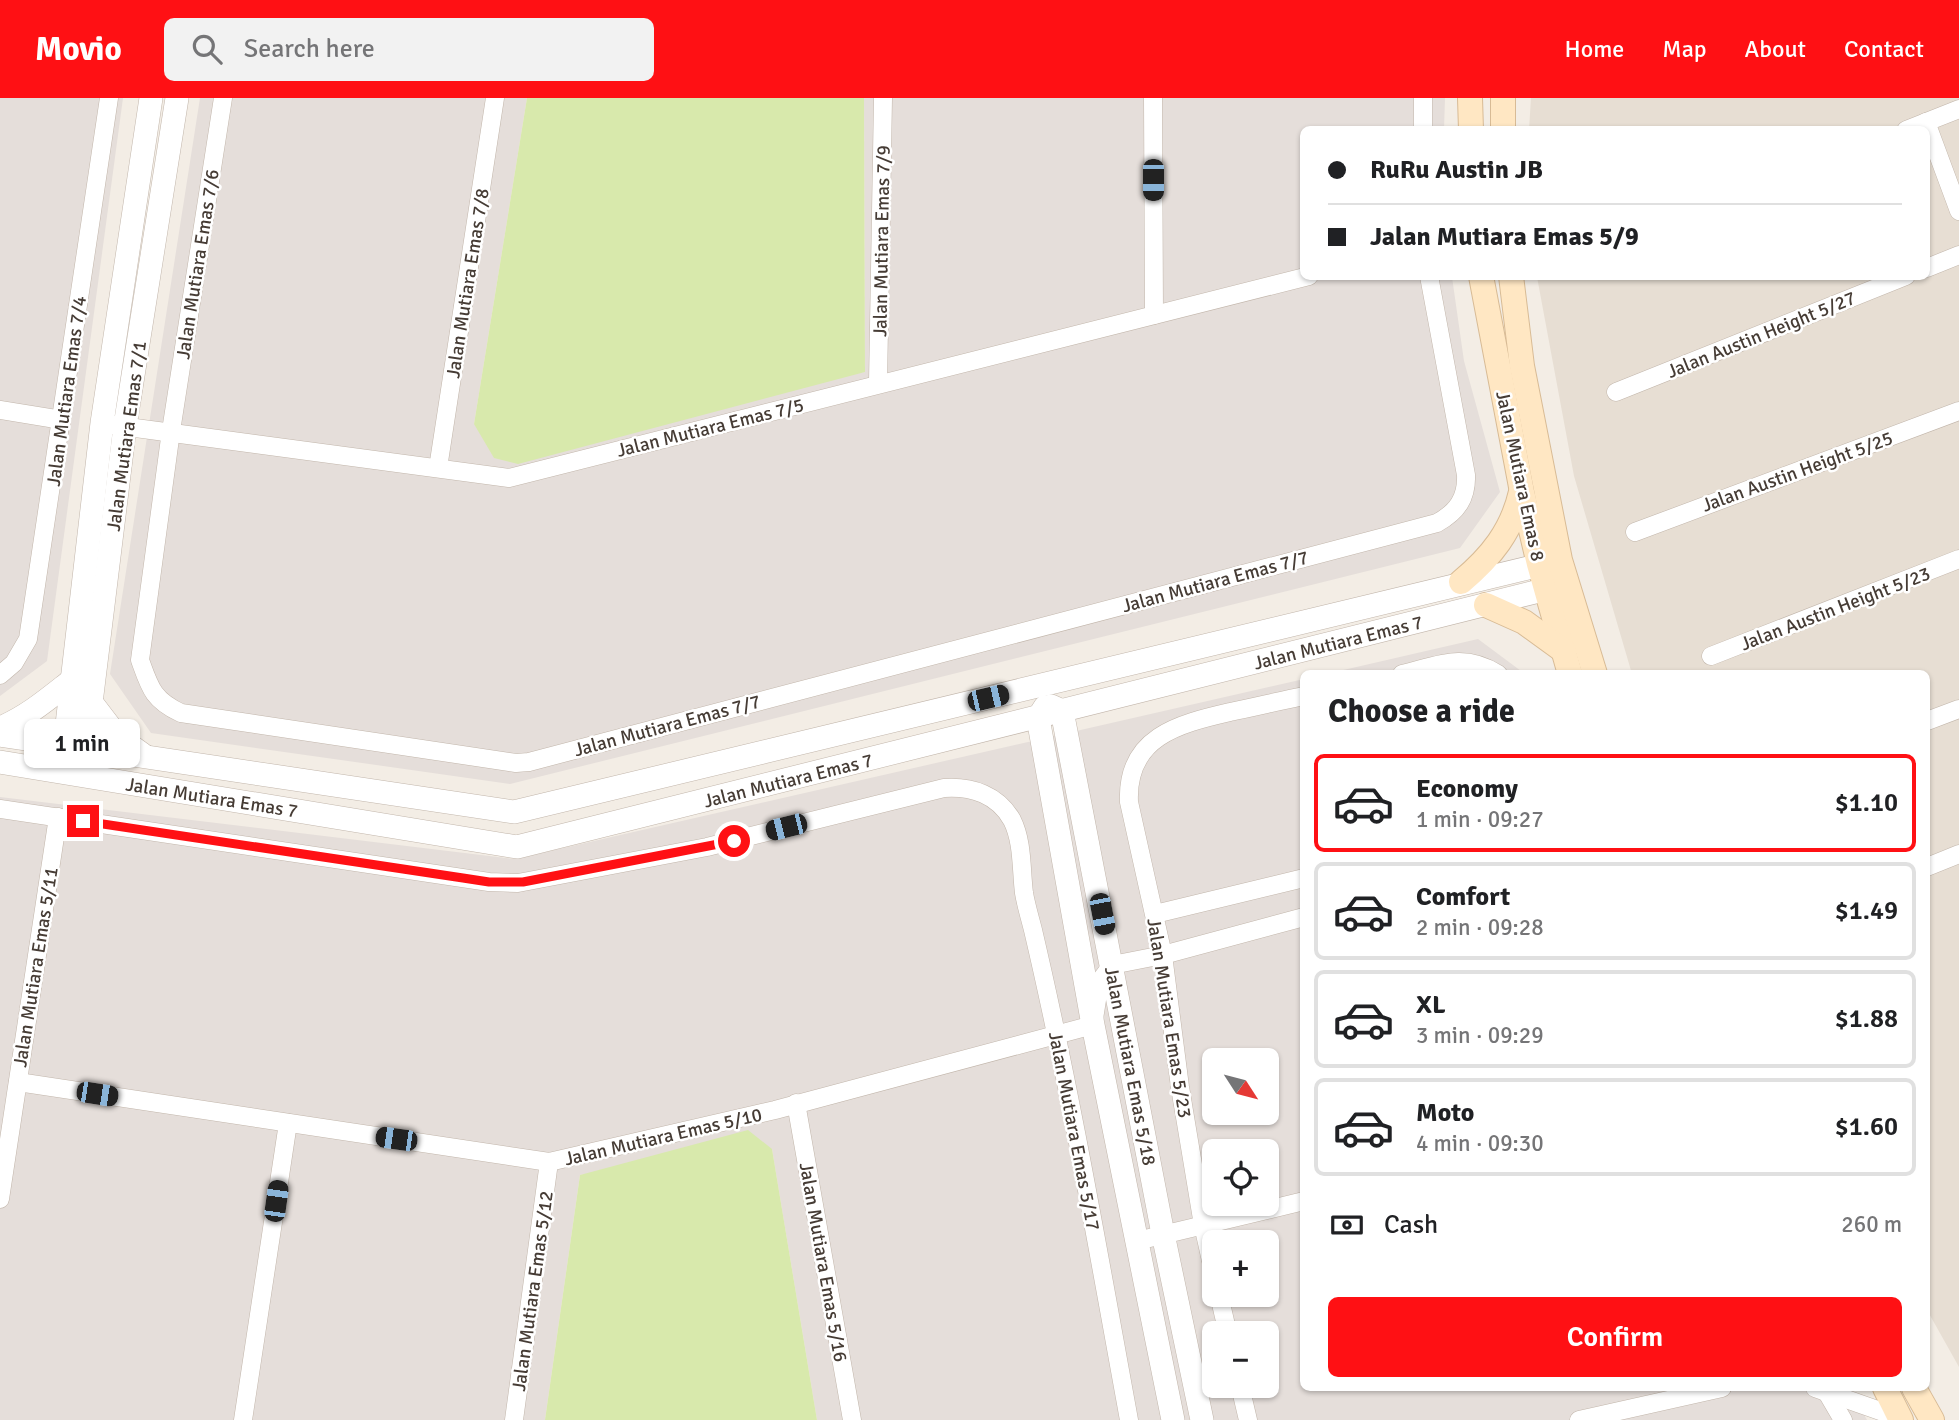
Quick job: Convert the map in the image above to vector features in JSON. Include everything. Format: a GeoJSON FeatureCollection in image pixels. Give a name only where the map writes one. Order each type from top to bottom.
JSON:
{"type":"FeatureCollection","features":[{"type":"Feature","properties":{"kind":"main road"},"geometry":{"type":"LineString","coordinates":[[1470,98],[1471,126]]}},
{"type":"Feature","properties":{"kind":"main road"},"geometry":{"type":"LineString","coordinates":[[1503,98],[1503,126]]}},
{"type":"Feature","properties":{"kind":"main road","name":"Jalan Mutiara Emas 8"},"geometry":{"type":"LineString","coordinates":[[1482,280],[1521,492],[1556,587],[1567,662]]}},
{"type":"Feature","properties":{"kind":"main road","name":"Jalan Mutiara Emas 8"},"geometry":{"type":"LineString","coordinates":[[1511,280],[1549,562]]}},
{"type":"Feature","properties":{"kind":"main road"},"geometry":{"type":"LineString","coordinates":[[1461,582],[1482,564],[1501,542],[1516,514],[1521,492]]}},
{"type":"Feature","properties":{"kind":"main road","name":"Jalan Mutiara Emas 8"},"geometry":{"type":"LineString","coordinates":[[1556,587],[1593,670]]}},
{"type":"Feature","properties":{"kind":"main road"},"geometry":{"type":"LineString","coordinates":[[1486,605],[1524,622],[1567,662]]}},
{"type":"Feature","properties":{"kind":"main road"},"geometry":{"type":"LineString","coordinates":[[1886,1391],[1900,1419]]}},
{"type":"Feature","properties":{"kind":"main road"},"geometry":{"type":"LineString","coordinates":[[1916,1391],[1932,1420]]}},
{"type":"Feature","properties":{"kind":"street","name":"Jalan Mutiara Emas 7/4"},"geometry":{"type":"LineString","coordinates":[[0,674],[14,663],[28,639],[108,98]]}},
{"type":"Feature","properties":{"kind":"street","name":"Jalan Mutiara Emas 7/1"},"geometry":{"type":"LineString","coordinates":[[71,774],[75,746],[72,680],[102,423],[151,98]]}},
{"type":"Feature","properties":{"kind":"street","name":"Jalan Mutiara Emas 7/1"},"geometry":{"type":"LineString","coordinates":[[75,746],[91,702],[125,426],[177,98]]}},
{"type":"Feature","properties":{"kind":"street","name":"Jalan Mutiara Emas 7/6"},"geometry":{"type":"LineString","coordinates":[[171,431],[223,98]]}},
{"type":"Feature","properties":{"kind":"street","name":"Jalan Mutiara Emas 7/8"},"geometry":{"type":"LineString","coordinates":[[438,468],[495,98]]}},
{"type":"Feature","properties":{"kind":"street","name":"Jalan Mutiara Emas 7/9"},"geometry":{"type":"LineString","coordinates":[[878,384],[883,98]]}},
{"type":"Feature","properties":{"kind":"street"},"geometry":{"type":"LineString","coordinates":[[1153,98],[1154,315]]}},
{"type":"Feature","properties":{"kind":"street"},"geometry":{"type":"LineString","coordinates":[[1423,98],[1423,126]]}},
{"type":"Feature","properties":{"kind":"street"},"geometry":{"type":"LineString","coordinates":[[1916,126],[1959,109]]}},
{"type":"Feature","properties":{"kind":"street"},"geometry":{"type":"LineString","coordinates":[[1926,122],[1927,126]]}},
{"type":"Feature","properties":{"kind":"street"},"geometry":{"type":"LineString","coordinates":[[1930,133],[1959,212]]}},
{"type":"Feature","properties":{"kind":"street"},"geometry":{"type":"LineString","coordinates":[[1930,267],[1959,256]]}},
{"type":"Feature","properties":{"kind":"street","name":"Jalan Mutiara Emas 7/5"},"geometry":{"type":"LineString","coordinates":[[102,423],[509,478],[1300,278]]}},
{"type":"Feature","properties":{"kind":"street","name":"Jalan Mutiara Emas 7/7"},"geometry":{"type":"LineString","coordinates":[[171,431],[139,660],[151,692],[165,705],[181,713],[520,763],[1437,523],[1457,509],[1464,498],[1466,475],[1430,280]]}},
{"type":"Feature","properties":{"kind":"street","name":"Jalan Austin Height 5/27"},"geometry":{"type":"LineString","coordinates":[[1616,392],[1896,280]]}},
{"type":"Feature","properties":{"kind":"street"},"geometry":{"type":"LineString","coordinates":[[0,410],[62,420]]}},
{"type":"Feature","properties":{"kind":"street","name":"Jalan Austin Height 5/25"},"geometry":{"type":"LineString","coordinates":[[1635,532],[1959,411]]}},
{"type":"Feature","properties":{"kind":"street","name":"Jalan Austin Height 5/23"},"geometry":{"type":"LineString","coordinates":[[1710,656],[1959,559]]}},
{"type":"Feature","properties":{"kind":"street","name":"Jalan Mutiara Emas 7"},"geometry":{"type":"LineString","coordinates":[[0,735],[514,812],[1549,562]]}},
{"type":"Feature","properties":{"kind":"street","name":"Jalan Mutiara Emas 7"},"geometry":{"type":"LineString","coordinates":[[0,762],[517,847],[1049,711],[1556,587]]}},
{"type":"Feature","properties":{"kind":"street"},"geometry":{"type":"LineString","coordinates":[[1419,670],[1461,660],[1482,664],[1492,670]]}},
{"type":"Feature","properties":{"kind":"street"},"geometry":{"type":"LineString","coordinates":[[1015,692],[1049,711],[1061,689],[1078,677]]}},
{"type":"Feature","properties":{"kind":"street"},"geometry":{"type":"LineString","coordinates":[[0,728],[15,722],[41,705],[72,680]]}},
{"type":"Feature","properties":{"kind":"street","name":"Jalan Mutiara Emas 5/23"},"geometry":{"type":"LineString","coordinates":[[1204,1230],[1180,1087],[1163,955],[1129,802],[1129,790],[1140,756],[1146,747],[1165,732],[1206,718],[1300,697]]}},
{"type":"Feature","properties":{"kind":"street"},"geometry":{"type":"LineString","coordinates":[[91,702],[117,736],[145,757]]}},
{"type":"Feature","properties":{"kind":"street"},"geometry":{"type":"LineString","coordinates":[[1930,720],[1959,709]]}},
{"type":"Feature","properties":{"kind":"street","name":"Jalan Mutiara Emas 5/18"},"geometry":{"type":"LineString","coordinates":[[1049,711],[1112,965],[1163,1234],[1202,1420]]}},
{"type":"Feature","properties":{"kind":"street","name":"Jalan Mutiara Emas 5/18"},"geometry":{"type":"LineString","coordinates":[[1049,711],[1093,1025],[1173,1420]]}},
{"type":"Feature","properties":{"kind":"street","name":"Jalan Mutiara Emas 5/17"},"geometry":{"type":"LineString","coordinates":[[0,809],[461,878],[518,883],[707,847],[944,788],[959,787],[981,792],[1004,808],[1016,829],[1025,895],[1058,1035],[1129,1420]]}},
{"type":"Feature","properties":{"kind":"street","name":"Jalan Mutiara Emas 5/11"},"geometry":{"type":"LineString","coordinates":[[0,1199],[58,817]]}},
{"type":"Feature","properties":{"kind":"street"},"geometry":{"type":"LineString","coordinates":[[1930,866],[1959,854]]}},
{"type":"Feature","properties":{"kind":"street"},"geometry":{"type":"LineString","coordinates":[[1154,914],[1300,879]]}},
{"type":"Feature","properties":{"kind":"street"},"geometry":{"type":"LineString","coordinates":[[1093,1025],[1099,986],[1112,965],[1163,955],[1300,918]]}},
{"type":"Feature","properties":{"kind":"street","name":"Jalan Mutiara Emas 5/10"},"geometry":{"type":"LineString","coordinates":[[18,1082],[549,1162],[796,1103],[1093,1025]]}},
{"type":"Feature","properties":{"kind":"street","name":"Jalan Mutiara Emas 5/16"},"geometry":{"type":"LineString","coordinates":[[796,1103],[852,1420]]}},
{"type":"Feature","properties":{"kind":"street"},"geometry":{"type":"LineString","coordinates":[[243,1420],[288,1123]]}},
{"type":"Feature","properties":{"kind":"street","name":"Jalan Mutiara Emas 5/12"},"geometry":{"type":"LineString","coordinates":[[514,1420],[549,1162]]}},
{"type":"Feature","properties":{"kind":"street"},"geometry":{"type":"LineString","coordinates":[[1137,1241],[1300,1202]]}},
{"type":"Feature","properties":{"kind":"street"},"geometry":{"type":"LineString","coordinates":[[1579,1420],[1706,1391]]}},
{"type":"Feature","properties":{"kind":"street"},"geometry":{"type":"LineString","coordinates":[[1821,1391],[1843,1420]]}},
{"type":"Feature","properties":{"kind":"street"},"geometry":{"type":"LineString","coordinates":[[1825,1391],[1900,1419]]}},
{"type":"Feature","properties":{"kind":"street"},"geometry":{"type":"LineString","coordinates":[[1243,1398],[1248,1420]]}},
{"type":"Feature","properties":{"kind":"shaded area"},"geometry":{"type":"Polygon","coordinates":[[[0,98],[123,98],[47,661],[0,696],[0,98]]]}},
{"type":"Feature","properties":{"kind":"shaded area"},"geometry":{"type":"Polygon","coordinates":[[[200,98],[527,98],[474,424],[865,372],[864,98],[1445,98],[1444,126],[1300,126],[1300,280],[1452,280],[1464,361],[1500,492],[1460,548],[510,784],[151,733],[110,674],[200,98]]]}},
{"type":"Feature","properties":{"kind":"shaded area"},"geometry":{"type":"Polygon","coordinates":[[[1531,98],[1959,98],[1959,1367],[1930,1315],[1930,670],[1631,670],[1574,476],[1538,280],[1930,280],[1930,126],[1529,126],[1531,98]]]}},
{"type":"Feature","properties":{"kind":"shaded area"},"geometry":{"type":"Polygon","coordinates":[[[1478,639],[1520,670],[1343,670],[1478,639]]]}},
{"type":"Feature","properties":{"kind":"shaded area"},"geometry":{"type":"Polygon","coordinates":[[[1300,680],[1300,1391],[1852,1391],[1867,1420],[817,1420],[772,1149],[580,1175],[545,1420],[0,1420],[0,797],[515,859],[1300,680]]]}},
{"type":"Feature","properties":{"kind":"green space"},"geometry":{"type":"Polygon","coordinates":[[[527,98],[864,98],[865,372],[518,464],[494,458],[474,424],[527,98]]]}},
{"type":"Feature","properties":{"kind":"green space"},"geometry":{"type":"Polygon","coordinates":[[[748,1130],[772,1149],[817,1420],[545,1420],[580,1175],[748,1130]]]}},
{"type":"Feature","properties":{"kind":"route"},"geometry":{"type":"LineString","coordinates":[[83,821],[489,882],[512,883],[734,841]]}}]}
